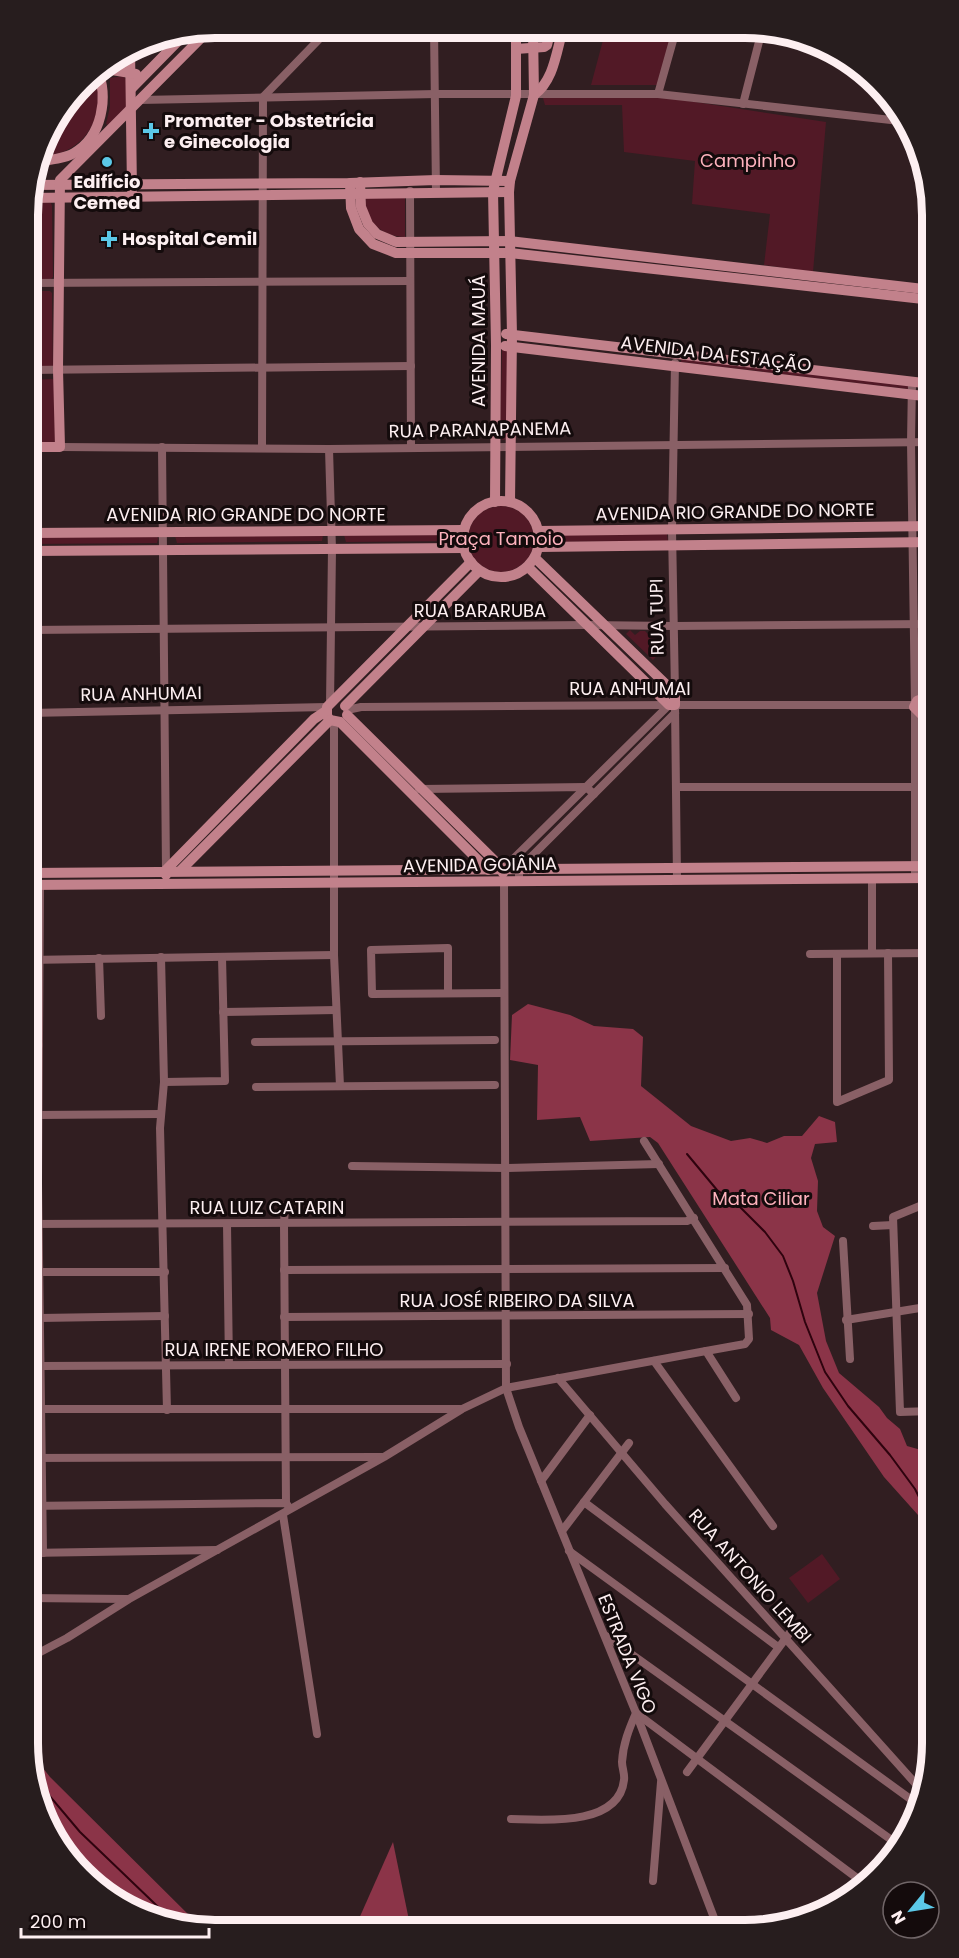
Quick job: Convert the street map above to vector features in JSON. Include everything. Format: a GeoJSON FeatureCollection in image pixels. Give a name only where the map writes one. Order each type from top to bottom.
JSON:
{"type":"FeatureCollection","features":[{"type":"Feature","properties":{"kind":"street"},"geometry":{"type":"LineString","coordinates":[[262,448],[263,97],[320,38]]}},
{"type":"Feature","properties":{"kind":"street"},"geometry":{"type":"LineString","coordinates":[[434,38],[436,192]]}},
{"type":"Feature","properties":{"kind":"street","name":"AVENIDA MAUÁ"},"geometry":{"type":"LineString","coordinates":[[495,502],[494,186],[516,96],[516,38]]}},
{"type":"Feature","properties":{"kind":"street"},"geometry":{"type":"LineString","coordinates":[[533,38],[534,95]]}},
{"type":"Feature","properties":{"kind":"street"},"geometry":{"type":"LineString","coordinates":[[534,95],[544,88],[549,80],[552,38]]}},
{"type":"Feature","properties":{"kind":"street"},"geometry":{"type":"LineString","coordinates":[[516,49],[552,46],[557,38]]}},
{"type":"Feature","properties":{"kind":"street"},"geometry":{"type":"LineString","coordinates":[[658,94],[674,38]]}},
{"type":"Feature","properties":{"kind":"street"},"geometry":{"type":"LineString","coordinates":[[60,447],[58,184],[66,171],[201,39]]}},
{"type":"Feature","properties":{"kind":"street"},"geometry":{"type":"LineString","coordinates":[[742,104],[760,39]]}},
{"type":"Feature","properties":{"kind":"street"},"geometry":{"type":"LineString","coordinates":[[131,89],[177,42]]}},
{"type":"Feature","properties":{"kind":"street"},"geometry":{"type":"LineString","coordinates":[[113,71],[124,67],[130,61]]}},
{"type":"Feature","properties":{"kind":"street"},"geometry":{"type":"LineString","coordinates":[[130,61],[131,89],[135,104],[131,129],[132,196]]}},
{"type":"Feature","properties":{"kind":"street"},"geometry":{"type":"LineString","coordinates":[[113,71],[145,75]]}},
{"type":"Feature","properties":{"kind":"street"},"geometry":{"type":"LineString","coordinates":[[145,75],[165,99]]}},
{"type":"Feature","properties":{"kind":"street"},"geometry":{"type":"LineString","coordinates":[[93,146],[103,96],[101,79]]}},
{"type":"Feature","properties":{"kind":"street"},"geometry":{"type":"LineString","coordinates":[[135,104],[165,99],[263,97],[658,94],[894,120]]}},
{"type":"Feature","properties":{"kind":"street","name":"AVENIDA MAUÁ"},"geometry":{"type":"LineString","coordinates":[[510,502],[509,186],[534,95]]}},
{"type":"Feature","properties":{"kind":"street"},"geometry":{"type":"LineString","coordinates":[[118,121],[131,129]]}},
{"type":"Feature","properties":{"kind":"street"},"geometry":{"type":"LineString","coordinates":[[73,154],[87,143],[98,124]]}},
{"type":"Feature","properties":{"kind":"street"},"geometry":{"type":"LineString","coordinates":[[507,133],[522,138]]}},
{"type":"Feature","properties":{"kind":"street"},"geometry":{"type":"LineString","coordinates":[[47,159],[73,154],[93,146]]}},
{"type":"Feature","properties":{"kind":"street"},"geometry":{"type":"LineString","coordinates":[[66,171],[76,184]]}},
{"type":"Feature","properties":{"kind":"street"},"geometry":{"type":"LineString","coordinates":[[41,184],[355,183],[436,180],[509,186]]}},
{"type":"Feature","properties":{"kind":"street"},"geometry":{"type":"LineString","coordinates":[[410,181],[411,447]]}},
{"type":"Feature","properties":{"kind":"street"},"geometry":{"type":"LineString","coordinates":[[355,183],[355,195],[364,216],[374,231],[386,239],[410,248],[495,247],[510,241],[767,276],[915,293],[922,296]]}},
{"type":"Feature","properties":{"kind":"street"},"geometry":{"type":"LineString","coordinates":[[38,198],[355,195],[436,192],[494,186]]}},
{"type":"Feature","properties":{"kind":"street"},"geometry":{"type":"LineString","coordinates":[[495,247],[510,253],[767,276]]}},
{"type":"Feature","properties":{"kind":"street"},"geometry":{"type":"LineString","coordinates":[[38,283],[410,281]]}},
{"type":"Feature","properties":{"kind":"street"},"geometry":{"type":"LineString","coordinates":[[915,293],[922,292]]}},
{"type":"Feature","properties":{"kind":"street"},"geometry":{"type":"LineString","coordinates":[[496,313],[511,314]]}},
{"type":"Feature","properties":{"kind":"street","name":"AVENIDA DA ESTAÇÃO"},"geometry":{"type":"LineString","coordinates":[[496,340],[542,344],[674,366],[922,395]]}},
{"type":"Feature","properties":{"kind":"street","name":"AVENIDA DA ESTAÇÃO"},"geometry":{"type":"LineString","coordinates":[[542,344],[675,353],[922,383]]}},
{"type":"Feature","properties":{"kind":"street","name":"RUA TUPI"},"geometry":{"type":"LineString","coordinates":[[675,353],[672,530],[677,879]]}},
{"type":"Feature","properties":{"kind":"street"},"geometry":{"type":"LineString","coordinates":[[38,370],[411,366]]}},
{"type":"Feature","properties":{"kind":"street"},"geometry":{"type":"LineString","coordinates":[[912,382],[914,625],[922,688]]}},
{"type":"Feature","properties":{"kind":"street","name":"RUA PARANAPANEMA"},"geometry":{"type":"LineString","coordinates":[[38,447],[329,449],[922,442]]}},
{"type":"Feature","properties":{"kind":"street"},"geometry":{"type":"LineString","coordinates":[[162,447],[166,882]]}},
{"type":"Feature","properties":{"kind":"street"},"geometry":{"type":"LineString","coordinates":[[329,449],[336,712],[334,955],[336,1010],[339,1020],[340,1086]]}},
{"type":"Feature","properties":{"kind":"street"},"geometry":{"type":"LineString","coordinates":[[495,502],[510,502],[528,513],[535,521],[539,546],[531,562],[513,576],[504,578],[487,575],[479,571],[471,562],[464,548],[464,530],[472,514],[479,508],[495,502]]}},
{"type":"Feature","properties":{"kind":"street","name":"AVENIDA RIO GRANDE DO NORTE"},"geometry":{"type":"LineString","coordinates":[[538,531],[922,526]]}},
{"type":"Feature","properties":{"kind":"street","name":"AVENIDA RIO GRANDE DO NORTE"},"geometry":{"type":"LineString","coordinates":[[38,533],[464,530]]}},
{"type":"Feature","properties":{"kind":"street","name":"AVENIDA RIO GRANDE DO NORTE"},"geometry":{"type":"LineString","coordinates":[[539,546],[922,542]]}},
{"type":"Feature","properties":{"kind":"street","name":"AVENIDA RIO GRANDE DO NORTE"},"geometry":{"type":"LineString","coordinates":[[38,551],[464,548]]}},
{"type":"Feature","properties":{"kind":"street"},"geometry":{"type":"LineString","coordinates":[[166,870],[314,719],[336,712],[406,626],[471,562]]}},
{"type":"Feature","properties":{"kind":"street"},"geometry":{"type":"LineString","coordinates":[[531,562],[586,625],[673,704]]}},
{"type":"Feature","properties":{"kind":"street"},"geometry":{"type":"LineString","coordinates":[[531,562],[602,625],[673,704]]}},
{"type":"Feature","properties":{"kind":"street"},"geometry":{"type":"LineString","coordinates":[[179,883],[180,871],[479,571]]}},
{"type":"Feature","properties":{"kind":"street","name":"RUA BARARUBA"},"geometry":{"type":"LineString","coordinates":[[38,630],[922,625]]}},
{"type":"Feature","properties":{"kind":"street"},"geometry":{"type":"LineString","coordinates":[[503,869],[673,704]]}},
{"type":"Feature","properties":{"kind":"street"},"geometry":{"type":"LineString","coordinates":[[519,882],[519,869],[594,794],[673,704]]}},
{"type":"Feature","properties":{"kind":"street","name":"RUA ANHUMAI"},"geometry":{"type":"LineString","coordinates":[[38,713],[336,712],[361,707],[673,704],[922,707]]}},
{"type":"Feature","properties":{"kind":"street"},"geometry":{"type":"LineString","coordinates":[[336,712],[417,791],[503,869],[506,1388]]}},
{"type":"Feature","properties":{"kind":"street"},"geometry":{"type":"LineString","coordinates":[[915,879],[915,787],[922,728]]}},
{"type":"Feature","properties":{"kind":"street"},"geometry":{"type":"LineString","coordinates":[[417,791],[586,787],[594,794]]}},
{"type":"Feature","properties":{"kind":"street"},"geometry":{"type":"LineString","coordinates":[[676,787],[915,787]]}},
{"type":"Feature","properties":{"kind":"street"},"geometry":{"type":"LineString","coordinates":[[417,791],[488,869],[488,882]]}},
{"type":"Feature","properties":{"kind":"street","name":"AVENIDA GOIÂNIA"},"geometry":{"type":"LineString","coordinates":[[40,885],[166,882],[519,882],[677,879],[922,866]]}},
{"type":"Feature","properties":{"kind":"street","name":"AVENIDA GOIÂNIA"},"geometry":{"type":"LineString","coordinates":[[40,873],[166,870],[677,868],[872,879],[922,879]]}},
{"type":"Feature","properties":{"kind":"street"},"geometry":{"type":"LineString","coordinates":[[872,879],[872,953]]}},
{"type":"Feature","properties":{"kind":"street"},"geometry":{"type":"LineString","coordinates":[[40,885],[38,1224],[43,1553]]}},
{"type":"Feature","properties":{"kind":"street"},"geometry":{"type":"LineString","coordinates":[[448,993],[447,948],[371,950],[372,994],[504,993]]}},
{"type":"Feature","properties":{"kind":"street"},"geometry":{"type":"LineString","coordinates":[[837,954],[837,1102],[889,1080],[888,953]]}},
{"type":"Feature","properties":{"kind":"street"},"geometry":{"type":"LineString","coordinates":[[810,954],[922,953]]}},
{"type":"Feature","properties":{"kind":"street"},"geometry":{"type":"LineString","coordinates":[[40,960],[334,955]]}},
{"type":"Feature","properties":{"kind":"street"},"geometry":{"type":"LineString","coordinates":[[161,957],[164,1082],[161,1114],[167,1410]]}},
{"type":"Feature","properties":{"kind":"street"},"geometry":{"type":"LineString","coordinates":[[164,1082],[225,1081],[222,957]]}},
{"type":"Feature","properties":{"kind":"street"},"geometry":{"type":"LineString","coordinates":[[99,958],[101,1016]]}},
{"type":"Feature","properties":{"kind":"street"},"geometry":{"type":"LineString","coordinates":[[223,1011],[336,1010]]}},
{"type":"Feature","properties":{"kind":"street"},"geometry":{"type":"LineString","coordinates":[[255,1042],[495,1040]]}},
{"type":"Feature","properties":{"kind":"street"},"geometry":{"type":"LineString","coordinates":[[256,1087],[495,1085]]}},
{"type":"Feature","properties":{"kind":"street"},"geometry":{"type":"LineString","coordinates":[[38,1115],[161,1114]]}},
{"type":"Feature","properties":{"kind":"street"},"geometry":{"type":"LineString","coordinates":[[38,1653],[286,1509],[384,1457],[462,1409],[506,1388],[745,1344],[749,1339],[747,1305],[644,1141]]}},
{"type":"Feature","properties":{"kind":"street"},"geometry":{"type":"LineString","coordinates":[[352,1166],[506,1168],[659,1164]]}},
{"type":"Feature","properties":{"kind":"street"},"geometry":{"type":"LineString","coordinates":[[285,1206],[286,1509],[317,1734]]}},
{"type":"Feature","properties":{"kind":"street"},"geometry":{"type":"LineString","coordinates":[[873,1227],[893,1221],[921,1206]]}},
{"type":"Feature","properties":{"kind":"street","name":"RUA LUIZ CATARIN"},"geometry":{"type":"LineString","coordinates":[[38,1224],[687,1221],[694,1218]]}},
{"type":"Feature","properties":{"kind":"street"},"geometry":{"type":"LineString","coordinates":[[893,1221],[900,1412],[921,1411]]}},
{"type":"Feature","properties":{"kind":"street"},"geometry":{"type":"LineString","coordinates":[[227,1224],[229,1365]]}},
{"type":"Feature","properties":{"kind":"street"},"geometry":{"type":"LineString","coordinates":[[843,1241],[850,1359]]}},
{"type":"Feature","properties":{"kind":"street"},"geometry":{"type":"LineString","coordinates":[[284,1270],[725,1268]]}},
{"type":"Feature","properties":{"kind":"street"},"geometry":{"type":"LineString","coordinates":[[39,1272],[165,1272]]}},
{"type":"Feature","properties":{"kind":"street"},"geometry":{"type":"LineString","coordinates":[[846,1320],[921,1308]]}},
{"type":"Feature","properties":{"kind":"street","name":"RUA JOSÉ RIBEIRO DA SILVA"},"geometry":{"type":"LineString","coordinates":[[285,1317],[749,1314]]}},
{"type":"Feature","properties":{"kind":"street"},"geometry":{"type":"LineString","coordinates":[[40,1318],[165,1316]]}},
{"type":"Feature","properties":{"kind":"street"},"geometry":{"type":"LineString","coordinates":[[706,1351],[736,1398]]}},
{"type":"Feature","properties":{"kind":"street"},"geometry":{"type":"LineString","coordinates":[[654,1361],[773,1526]]}},
{"type":"Feature","properties":{"kind":"street","name":"RUA IRENE ROMERO FILHO"},"geometry":{"type":"LineString","coordinates":[[40,1366],[507,1364]]}},
{"type":"Feature","properties":{"kind":"street","name":"RUA ANTONIO LEMBI"},"geometry":{"type":"LineString","coordinates":[[558,1378],[665,1504],[916,1785]]}},
{"type":"Feature","properties":{"kind":"street","name":"ESTRADA VIGO"},"geometry":{"type":"LineString","coordinates":[[506,1388],[519,1427],[636,1713],[716,1920]]}},
{"type":"Feature","properties":{"kind":"street"},"geometry":{"type":"LineString","coordinates":[[41,1409],[462,1409]]}},
{"type":"Feature","properties":{"kind":"street"},"geometry":{"type":"LineString","coordinates":[[541,1481],[590,1415]]}},
{"type":"Feature","properties":{"kind":"street"},"geometry":{"type":"LineString","coordinates":[[562,1532],[629,1443]]}},
{"type":"Feature","properties":{"kind":"street"},"geometry":{"type":"LineString","coordinates":[[38,1458],[384,1457]]}},
{"type":"Feature","properties":{"kind":"street"},"geometry":{"type":"LineString","coordinates":[[584,1502],[778,1647]]}},
{"type":"Feature","properties":{"kind":"street"},"geometry":{"type":"LineString","coordinates":[[38,1506],[286,1509]]}},
{"type":"Feature","properties":{"kind":"street"},"geometry":{"type":"LineString","coordinates":[[38,1553],[218,1550]]}},
{"type":"Feature","properties":{"kind":"street"},"geometry":{"type":"LineString","coordinates":[[569,1551],[912,1799]]}},
{"type":"Feature","properties":{"kind":"street"},"geometry":{"type":"LineString","coordinates":[[38,1598],[129,1599]]}},
{"type":"Feature","properties":{"kind":"street"},"geometry":{"type":"LineString","coordinates":[[687,1772],[794,1627]]}},
{"type":"Feature","properties":{"kind":"street"},"geometry":{"type":"LineString","coordinates":[[604,1635],[892,1840]]}},
{"type":"Feature","properties":{"kind":"street"},"geometry":{"type":"LineString","coordinates":[[511,1819],[559,1820],[597,1814],[609,1807],[619,1794],[624,1781],[622,1762],[625,1739],[636,1713],[858,1879]]}},
{"type":"Feature","properties":{"kind":"street"},"geometry":{"type":"LineString","coordinates":[[653,1881],[661,1780]]}},
{"type":"Feature","properties":{"kind":"green space"},"geometry":{"type":"Polygon","coordinates":[[[604,38],[672,38],[659,85],[591,85],[604,38]]]}},
{"type":"Feature","properties":{"kind":"green space"},"geometry":{"type":"Polygon","coordinates":[[[123,76],[126,79],[127,106],[108,125],[106,124],[110,107],[110,78],[123,76]]]}},
{"type":"Feature","properties":{"kind":"green space"},"geometry":{"type":"Polygon","coordinates":[[[97,82],[98,104],[93,124],[80,141],[67,150],[49,155],[61,126],[81,98],[97,82]]]}},
{"type":"Feature","properties":{"kind":"green space","name":"Campinho"},"geometry":{"type":"Polygon","coordinates":[[[543,98],[669,98],[826,122],[813,272],[764,265],[770,214],[692,204],[695,161],[624,152],[622,105],[545,105],[543,98]]]}},
{"type":"Feature","properties":{"kind":"green space"},"geometry":{"type":"Polygon","coordinates":[[[366,197],[405,197],[405,237],[389,234],[376,226],[368,213],[366,197]]]}},
{"type":"Feature","properties":{"kind":"green space"},"geometry":{"type":"Polygon","coordinates":[[[38,202],[51,203],[52,206],[53,277],[50,280],[38,280],[38,202]]]}},
{"type":"Feature","properties":{"kind":"green space"},"geometry":{"type":"Polygon","coordinates":[[[38,291],[52,293],[53,368],[38,369],[38,291]]]}},
{"type":"Feature","properties":{"kind":"green space"},"geometry":{"type":"Polygon","coordinates":[[[502,349],[507,350],[507,439],[503,440],[500,438],[502,349]]]}},
{"type":"Feature","properties":{"kind":"green space"},"geometry":{"type":"Polygon","coordinates":[[[682,357],[909,384],[908,389],[681,362],[682,357]]]}},
{"type":"Feature","properties":{"kind":"green space"},"geometry":{"type":"Polygon","coordinates":[[[38,380],[54,380],[56,442],[38,445],[38,380]]]}},
{"type":"Feature","properties":{"kind":"green space","name":"Praça Tamoio"},"geometry":{"type":"Polygon","coordinates":[[[501,506],[514,509],[524,516],[531,526],[534,539],[531,552],[524,562],[514,569],[501,572],[488,569],[478,562],[471,552],[468,539],[471,526],[478,516],[488,509],[501,506]]]}},
{"type":"Feature","properties":{"kind":"green space"},"geometry":{"type":"Polygon","coordinates":[[[458,534],[456,541],[346,542],[344,535],[458,534]]]}},
{"type":"Feature","properties":{"kind":"green space"},"geometry":{"type":"Polygon","coordinates":[[[549,534],[667,534],[668,541],[547,542],[546,538],[549,534]]]}},
{"type":"Feature","properties":{"kind":"green space"},"geometry":{"type":"Polygon","coordinates":[[[323,535],[322,541],[177,543],[175,536],[323,535]]]}},
{"type":"Feature","properties":{"kind":"green space"},"geometry":{"type":"Polygon","coordinates":[[[38,536],[157,536],[157,543],[38,544],[38,536]]]}},
{"type":"Feature","properties":{"kind":"green space"},"geometry":{"type":"Polygon","coordinates":[[[630,630],[635,635],[640,631],[645,631],[650,636],[654,632],[661,631],[663,634],[661,636],[665,640],[662,643],[666,646],[653,660],[626,634],[630,630]]]}},
{"type":"Feature","properties":{"kind":"green space","name":"Mata Ciliar"},"geometry":{"type":"Polygon","coordinates":[[[528,1004],[570,1015],[594,1026],[633,1029],[643,1037],[641,1086],[691,1126],[731,1141],[750,1138],[767,1143],[784,1136],[802,1136],[819,1116],[835,1122],[837,1142],[815,1144],[811,1158],[818,1181],[817,1211],[823,1227],[835,1236],[817,1293],[826,1341],[839,1373],[879,1407],[887,1418],[900,1429],[907,1446],[921,1450],[921,1528],[918,1515],[884,1477],[823,1388],[799,1345],[771,1330],[770,1318],[658,1143],[650,1137],[590,1141],[580,1117],[537,1120],[538,1065],[510,1060],[512,1015],[528,1004]]]}},
{"type":"Feature","properties":{"kind":"green space"},"geometry":{"type":"Polygon","coordinates":[[[822,1554],[840,1579],[808,1603],[789,1578],[822,1554]]]}},
{"type":"Feature","properties":{"kind":"green space"},"geometry":{"type":"Polygon","coordinates":[[[39,1763],[50,1777],[193,1919],[147,1907],[116,1891],[98,1877],[67,1842],[56,1822],[47,1801],[39,1763]]]}},
{"type":"Feature","properties":{"kind":"green space"},"geometry":{"type":"Polygon","coordinates":[[[393,1842],[409,1920],[358,1920],[393,1842]]]}},
{"type":"Feature","properties":{"kind":"waterway"},"geometry":{"type":"LineString","coordinates":[[687,1154],[717,1190],[738,1205],[765,1232],[783,1256],[825,1372],[848,1406],[890,1455],[921,1501]]}},
{"type":"Feature","properties":{"kind":"waterway"},"geometry":{"type":"LineString","coordinates":[[44,1789],[80,1832],[164,1912]]}},
{"type":"Feature","properties":{"kind":"place","name":"Promater - Obstetrícia e Ginecologia"},"geometry":{"type":"Point","coordinates":[151,131]}},
{"type":"Feature","properties":{"kind":"place","name":"Edifício Cemed"},"geometry":{"type":"Point","coordinates":[107,162]}},
{"type":"Feature","properties":{"kind":"place","name":"Hospital Cemil"},"geometry":{"type":"Point","coordinates":[109,239]}}]}
